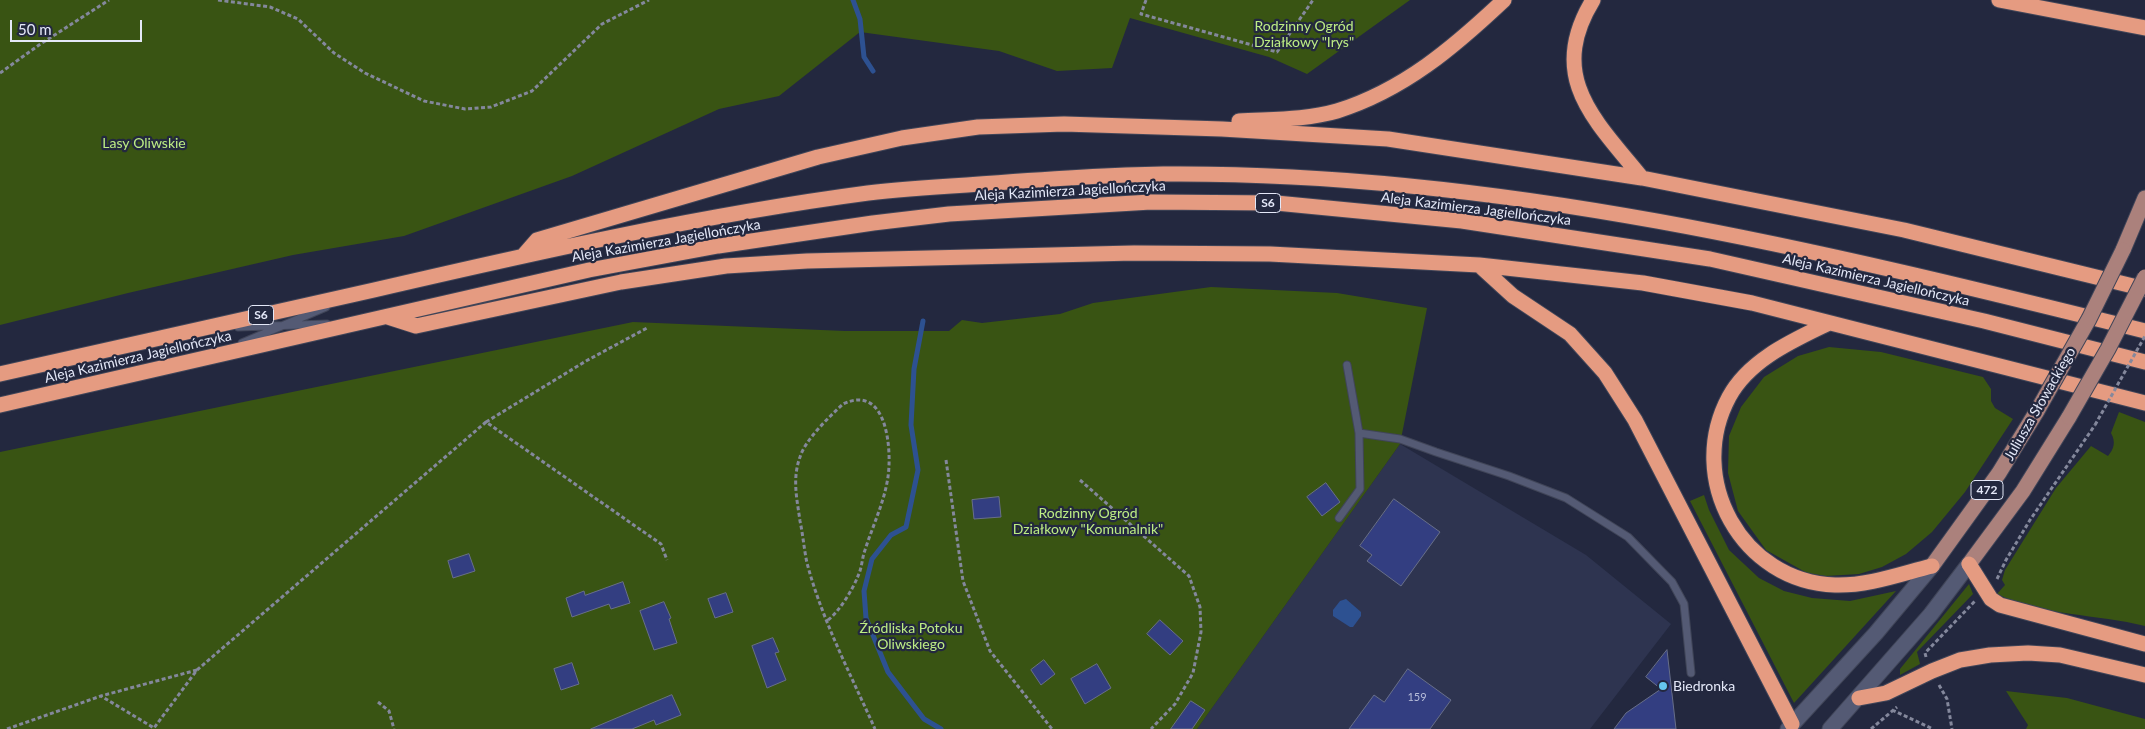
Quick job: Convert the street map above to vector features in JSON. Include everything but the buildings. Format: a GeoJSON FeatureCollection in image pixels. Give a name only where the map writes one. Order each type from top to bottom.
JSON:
{"type":"FeatureCollection","features":[{"type":"Feature","properties":{"kind":"highway"},"geometry":{"type":"LineString","coordinates":[[1222,129],[1232,122],[1299,118],[1336,111],[1387,91],[1414,75],[1459,42],[1504,0]]}},
{"type":"Feature","properties":{"kind":"highway"},"geometry":{"type":"LineString","coordinates":[[1593,0],[1582,17],[1576,39],[1574,60],[1581,97],[1592,117],[1642,178]]}},
{"type":"Feature","properties":{"kind":"highway"},"geometry":{"type":"LineString","coordinates":[[1999,0],[2145,28]]}},
{"type":"Feature","properties":{"kind":"highway"},"geometry":{"type":"LineString","coordinates":[[523,256],[537,240],[818,156],[902,138],[978,127],[1054,125],[1222,129],[1388,139],[1642,178],[1904,230],[2145,289]]}},
{"type":"Feature","properties":{"kind":"highway","name":"Aleja Kazimierza Jagiellończyka"},"geometry":{"type":"LineString","coordinates":[[0,374],[523,256],[720,216],[873,192],[1102,175],[1280,176],[1358,181],[1519,198],[1714,230],[1967,287],[2145,331]]}},
{"type":"Feature","properties":{"kind":"highway","name":"Aleja Kazimierza Jagiellończyka"},"geometry":{"type":"LineString","coordinates":[[0,405],[589,270],[718,246],[873,223],[949,214],[1151,202],[1276,203],[1462,221],[1710,259],[1984,321],[2145,362]]}},
{"type":"Feature","properties":{"kind":"highway"},"geometry":{"type":"LineString","coordinates":[[386,317],[416,326],[621,282],[726,266],[807,261],[1154,253],[1270,254],[1479,265],[1643,284],[1752,303],[1828,324],[2145,403]]}},
{"type":"Feature","properties":{"kind":"highway"},"geometry":{"type":"LineString","coordinates":[[1479,265],[1513,296],[1570,334],[1605,373],[1635,420],[1790,726]]}},
{"type":"Feature","properties":{"kind":"highway"},"geometry":{"type":"LineString","coordinates":[[1828,324],[1783,345],[1752,368],[1730,396],[1720,419],[1714,445],[1714,476],[1722,502],[1734,527],[1748,546],[1780,570],[1802,579],[1834,585],[1855,584],[1932,566]]}},
{"type":"Feature","properties":{"kind":"highway"},"geometry":{"type":"LineString","coordinates":[[1970,564],[1991,599],[2000,605],[2145,644]]}},
{"type":"Feature","properties":{"kind":"highway"},"geometry":{"type":"LineString","coordinates":[[1859,698],[1886,693],[1960,660],[1990,655],[2028,653],[2060,655],[2145,675]]}},
{"type":"Feature","properties":{"kind":"main road","name":"Juliusza Słowackiego"},"geometry":{"type":"LineString","coordinates":[[1790,726],[1876,633],[1932,566],[1999,473],[2037,411],[2089,319],[2123,250],[2145,198]]}},
{"type":"Feature","properties":{"kind":"main road","name":"472"},"geometry":{"type":"LineString","coordinates":[[1830,729],[1931,614],[2023,491],[2070,417],[2145,278]]}},
{"type":"Feature","properties":{"kind":"lane"},"geometry":{"type":"LineString","coordinates":[[212,356],[354,294]]}},
{"type":"Feature","properties":{"kind":"lane"},"geometry":{"type":"LineString","coordinates":[[207,328],[360,323]]}},
{"type":"Feature","properties":{"kind":"lane"},"geometry":{"type":"LineString","coordinates":[[1339,518],[1360,489],[1359,433],[1346,365]]}},
{"type":"Feature","properties":{"kind":"lane"},"geometry":{"type":"LineString","coordinates":[[1359,433],[1400,439],[1509,476],[1566,498],[1628,538],[1672,582],[1684,604],[1691,673]]}},
{"type":"Feature","properties":{"kind":"path"},"geometry":{"type":"LineString","coordinates":[[0,73],[109,0]]}},
{"type":"Feature","properties":{"kind":"path"},"geometry":{"type":"LineString","coordinates":[[218,0],[270,7],[298,19],[334,53],[365,73],[424,101],[465,109],[491,107],[532,91],[602,24],[648,0]]}},
{"type":"Feature","properties":{"kind":"path"},"geometry":{"type":"LineString","coordinates":[[1146,0],[1141,14],[1277,52],[1313,0]]}},
{"type":"Feature","properties":{"kind":"path"},"geometry":{"type":"LineString","coordinates":[[101,696],[154,729],[197,670],[486,422],[586,361],[647,328]]}},
{"type":"Feature","properties":{"kind":"path"},"geometry":{"type":"LineString","coordinates":[[2000,576],[2006,560],[2030,520],[2095,425],[2145,336]]}},
{"type":"Feature","properties":{"kind":"path"},"geometry":{"type":"LineString","coordinates":[[828,620],[835,615],[858,576],[864,552],[884,502],[889,450],[883,420],[874,406],[862,400],[850,401],[837,410],[806,444],[796,470],[794,484],[807,561],[815,589],[828,620],[875,729]]}},
{"type":"Feature","properties":{"kind":"path"},"geometry":{"type":"LineString","coordinates":[[486,422],[661,544],[667,560]]}},
{"type":"Feature","properties":{"kind":"path"},"geometry":{"type":"LineString","coordinates":[[946,460],[963,581],[990,651],[1052,729]]}},
{"type":"Feature","properties":{"kind":"path"},"geometry":{"type":"LineString","coordinates":[[1080,480],[1189,576],[1198,600],[1201,632],[1193,673],[1175,704],[1151,729]]}},
{"type":"Feature","properties":{"kind":"path"},"geometry":{"type":"LineString","coordinates":[[1952,729],[1947,699],[1925,653],[1986,590]]}},
{"type":"Feature","properties":{"kind":"path"},"geometry":{"type":"LineString","coordinates":[[7,729],[101,696],[197,670]]}},
{"type":"Feature","properties":{"kind":"path"},"geometry":{"type":"LineString","coordinates":[[378,702],[389,711],[394,729]]}},
{"type":"Feature","properties":{"kind":"path"},"geometry":{"type":"LineString","coordinates":[[1871,729],[1892,710],[1900,706]]}},
{"type":"Feature","properties":{"kind":"path"},"geometry":{"type":"LineString","coordinates":[[1892,710],[1933,729]]}},
{"type":"Feature","properties":{"kind":"shaded area"},"geometry":{"type":"Polygon","coordinates":[[[1400,444],[1586,555],[1671,624],[1590,729],[1197,729],[1400,444]]]}},
{"type":"Feature","properties":{"kind":"green space","name":"Lasy Oliwskie"},"geometry":{"type":"Polygon","coordinates":[[[0,0],[1410,0],[1307,74],[1269,57],[1130,18],[1112,68],[1057,71],[999,51],[860,32],[779,96],[719,109],[572,176],[404,236],[293,255],[0,325],[0,0]]]}},
{"type":"Feature","properties":{"kind":"green space","name":"Rodzinny Ogród Działkowy \"Komunalnik\""},"geometry":{"type":"Polygon","coordinates":[[[1211,287],[1337,293],[1427,308],[1400,444],[1197,729],[0,729],[0,452],[633,322],[845,331],[949,331],[962,320],[982,323],[1060,314],[1093,303],[1211,287]]]}},
{"type":"Feature","properties":{"kind":"green space"},"geometry":{"type":"Polygon","coordinates":[[[1829,347],[1881,352],[1983,377],[1991,389],[1991,401],[1995,408],[2013,419],[1965,492],[1932,532],[1906,554],[1882,567],[1859,574],[1826,576],[1807,573],[1766,550],[1738,511],[1728,473],[1729,436],[1741,407],[1764,377],[1798,356],[1829,347]]]}},
{"type":"Feature","properties":{"kind":"green space"},"geometry":{"type":"Polygon","coordinates":[[[2119,412],[2145,422],[2145,626],[2032,607],[1997,594],[2005,585],[2002,580],[2005,570],[2056,488],[2091,446],[2108,456],[2113,448],[2114,442],[2111,433],[2119,412]]]}},
{"type":"Feature","properties":{"kind":"green space"},"geometry":{"type":"Polygon","coordinates":[[[1704,495],[1709,510],[1729,550],[1759,578],[1784,591],[1812,598],[1850,601],[1896,591],[1794,703],[1690,501],[1704,495]]]}},
{"type":"Feature","properties":{"kind":"green space"},"geometry":{"type":"Polygon","coordinates":[[[1969,584],[1973,594],[1917,652],[1920,664],[1900,675],[1900,669],[1969,584]]]}},
{"type":"Feature","properties":{"kind":"green space"},"geometry":{"type":"Polygon","coordinates":[[[2006,691],[2067,698],[2145,719],[2145,729],[2026,729],[2028,725],[2006,691]]]}},
{"type":"Feature","properties":{"kind":"water"},"geometry":{"type":"Polygon","coordinates":[[[1346,599],[1361,612],[1361,616],[1353,627],[1333,616],[1333,610],[1340,601],[1346,599]]]}},
{"type":"Feature","properties":{"kind":"waterway"},"geometry":{"type":"LineString","coordinates":[[853,0],[860,19],[864,57],[873,71]]}},
{"type":"Feature","properties":{"kind":"waterway"},"geometry":{"type":"LineString","coordinates":[[923,321],[914,369],[911,425],[918,470],[906,527],[891,535],[872,559],[864,591],[866,618],[888,672],[924,719],[941,729]]}},
{"type":"Feature","properties":{"kind":"place","name":"Biedronka"},"geometry":{"type":"Point","coordinates":[1663,686]}},
{"type":"Feature","properties":{"kind":"park label","name":"Rodzinny Ogród Działkowy \"Irys\""},"geometry":{"type":"Point","coordinates":[1304,34]}},
{"type":"Feature","properties":{"kind":"park label","name":"Źródliska Potoku Oliwskiego"},"geometry":{"type":"Point","coordinates":[911,636]}}]}
